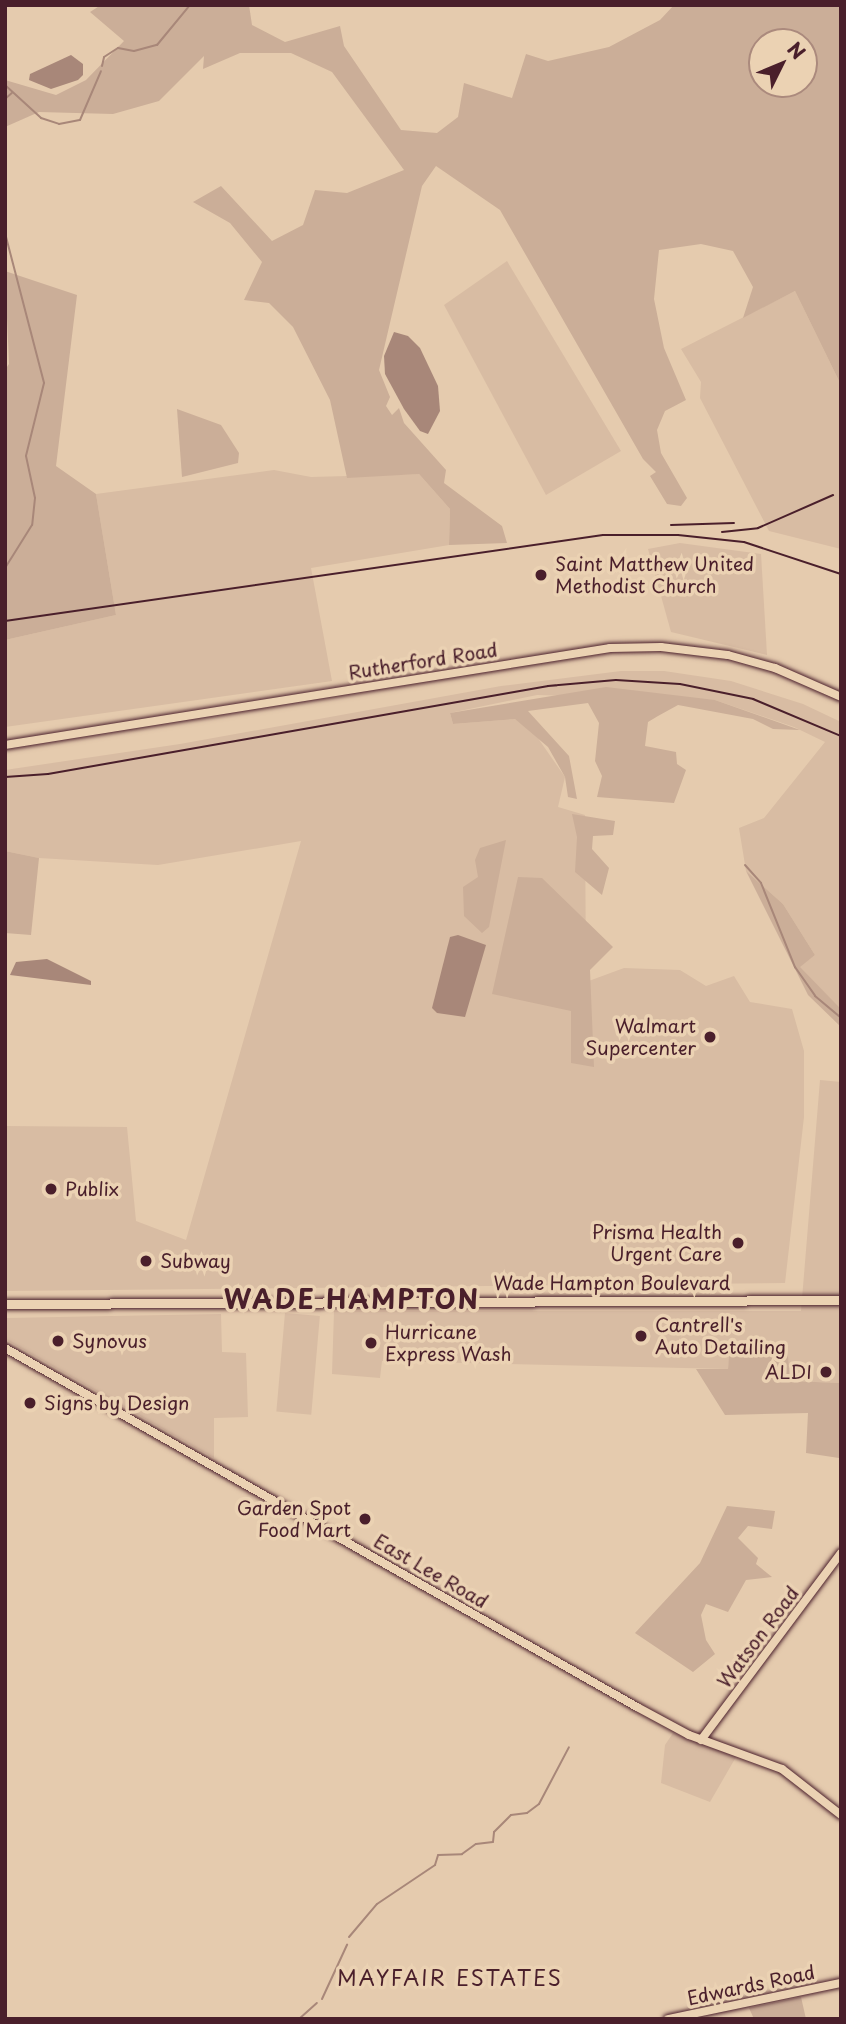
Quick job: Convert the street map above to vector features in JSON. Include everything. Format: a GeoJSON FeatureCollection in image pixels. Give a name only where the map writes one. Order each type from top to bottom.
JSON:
{"type":"FeatureCollection","features":[{"type":"Feature","properties":{"kind":"main road","name":"Wade Hampton Boulevard"},"geometry":{"type":"LineString","coordinates":[[5,1304],[841,1300]]}},
{"type":"Feature","properties":{"kind":"street","name":"Rutherford Road"},"geometry":{"type":"LineString","coordinates":[[5,745],[624,647],[684,648],[744,659],[799,677],[841,698]]}},
{"type":"Feature","properties":{"kind":"street","name":"East Lee Road"},"geometry":{"type":"LineString","coordinates":[[5,1348],[701,1740],[782,1769],[841,1815]]}},
{"type":"Feature","properties":{"kind":"street","name":"Watson Road"},"geometry":{"type":"LineString","coordinates":[[701,1740],[841,1553]]}},
{"type":"Feature","properties":{"kind":"street","name":"Edwards Road"},"geometry":{"type":"LineString","coordinates":[[668,2019],[841,1983]]}},
{"type":"Feature","properties":{"kind":"shaded area"},"geometry":{"type":"Polygon","coordinates":[[[101,5],[249,5],[252,25],[285,42],[340,26],[344,46],[401,130],[437,133],[458,117],[464,83],[512,98],[526,54],[548,61],[609,47],[660,20],[674,5],[841,5],[841,385],[795,291],[743,318],[753,287],[733,251],[701,244],[659,250],[654,299],[664,348],[686,400],[665,411],[657,430],[661,453],[687,498],[681,506],[667,504],[650,476],[656,472],[643,459],[500,210],[436,166],[422,186],[379,370],[390,397],[386,406],[392,415],[399,408],[404,423],[446,470],[444,483],[502,526],[507,543],[449,545],[450,509],[419,474],[347,478],[330,400],[293,327],[269,303],[244,300],[262,262],[230,223],[193,202],[221,186],[272,241],[303,225],[315,190],[347,193],[404,170],[332,72],[291,53],[240,53],[203,69],[204,56],[159,101],[113,114],[39,112],[5,127],[5,80],[56,95],[86,80],[124,41],[90,12],[101,5]]]}},
{"type":"Feature","properties":{"kind":"shaded area"},"geometry":{"type":"Polygon","coordinates":[[[71,55],[83,64],[83,75],[78,80],[51,89],[29,80],[30,74],[71,55]]]}},
{"type":"Feature","properties":{"kind":"shaded area"},"geometry":{"type":"Polygon","coordinates":[[[507,261],[621,451],[546,495],[444,305],[507,261]]]}},
{"type":"Feature","properties":{"kind":"shaded area"},"geometry":{"type":"Polygon","coordinates":[[[5,271],[77,295],[56,466],[96,494],[116,615],[5,640],[5,370],[9,364],[5,271]]]}},
{"type":"Feature","properties":{"kind":"shaded area"},"geometry":{"type":"Polygon","coordinates":[[[795,291],[841,385],[841,549],[769,531],[700,398],[701,382],[681,349],[795,291]]]}},
{"type":"Feature","properties":{"kind":"shaded area"},"geometry":{"type":"Polygon","coordinates":[[[394,332],[408,336],[420,348],[438,386],[440,411],[428,434],[420,431],[404,409],[385,374],[384,356],[394,332]]]}},
{"type":"Feature","properties":{"kind":"shaded area"},"geometry":{"type":"Polygon","coordinates":[[[177,409],[221,425],[239,453],[238,463],[182,477],[177,409]]]}},
{"type":"Feature","properties":{"kind":"shaded area"},"geometry":{"type":"Polygon","coordinates":[[[274,470],[311,477],[419,474],[450,509],[449,545],[311,568],[332,681],[5,727],[5,640],[116,615],[96,494],[274,470]]]}},
{"type":"Feature","properties":{"kind":"shaded area"},"geometry":{"type":"Polygon","coordinates":[[[680,543],[761,554],[767,655],[671,632],[648,549],[680,543]]]}},
{"type":"Feature","properties":{"kind":"shaded area"},"geometry":{"type":"Polygon","coordinates":[[[621,671],[664,671],[731,681],[803,704],[841,722],[841,1009],[799,967],[815,955],[783,904],[746,871],[739,828],[764,818],[825,742],[794,727],[715,700],[537,695],[450,713],[453,724],[515,719],[533,731],[565,777],[558,807],[585,815],[586,982],[624,968],[680,970],[706,986],[734,976],[750,1002],[792,1009],[804,1051],[804,1117],[785,1283],[5,1291],[5,1126],[127,1127],[136,1221],[186,1240],[301,841],[158,865],[39,858],[5,851],[5,770],[180,744],[501,686],[621,671]]]}},
{"type":"Feature","properties":{"kind":"shaded area"},"geometry":{"type":"Polygon","coordinates":[[[606,687],[715,700],[800,730],[773,729],[753,719],[678,705],[658,716],[648,722],[645,746],[676,752],[677,764],[686,770],[674,803],[597,797],[602,776],[595,761],[599,723],[588,703],[528,711],[569,756],[577,799],[568,797],[565,777],[548,747],[515,719],[453,724],[450,713],[606,687]]]}},
{"type":"Feature","properties":{"kind":"shaded area"},"geometry":{"type":"Polygon","coordinates":[[[572,814],[615,821],[613,835],[593,836],[592,849],[609,868],[602,895],[575,872],[577,837],[572,814]]]}},
{"type":"Feature","properties":{"kind":"shaded area"},"geometry":{"type":"Polygon","coordinates":[[[506,840],[489,927],[482,933],[464,916],[463,887],[478,877],[475,860],[480,848],[506,840]]]}},
{"type":"Feature","properties":{"kind":"shaded area"},"geometry":{"type":"Polygon","coordinates":[[[5,851],[39,858],[31,935],[5,933],[5,851]]]}},
{"type":"Feature","properties":{"kind":"shaded area"},"geometry":{"type":"Polygon","coordinates":[[[746,871],[783,904],[815,955],[800,967],[841,1009],[841,1027],[808,995],[746,871]]]}},
{"type":"Feature","properties":{"kind":"shaded area"},"geometry":{"type":"Polygon","coordinates":[[[518,877],[542,878],[613,947],[590,970],[594,1067],[571,1063],[571,1011],[492,994],[518,877]]]}},
{"type":"Feature","properties":{"kind":"shaded area"},"geometry":{"type":"Polygon","coordinates":[[[458,935],[486,945],[465,1017],[437,1013],[432,1008],[450,937],[458,935]]]}},
{"type":"Feature","properties":{"kind":"shaded area"},"geometry":{"type":"Polygon","coordinates":[[[47,959],[91,981],[91,985],[10,975],[16,962],[47,959]]]}},
{"type":"Feature","properties":{"kind":"shaded area"},"geometry":{"type":"Polygon","coordinates":[[[820,1080],[841,1082],[841,1383],[790,1381],[786,1344],[731,1344],[728,1369],[382,1361],[380,1378],[332,1374],[334,1311],[801,1311],[820,1080]]]}},
{"type":"Feature","properties":{"kind":"shaded area"},"geometry":{"type":"Polygon","coordinates":[[[285,1313],[320,1316],[311,1415],[276,1412],[285,1313]]]}},
{"type":"Feature","properties":{"kind":"shaded area"},"geometry":{"type":"Polygon","coordinates":[[[221,1314],[222,1352],[246,1353],[248,1417],[214,1418],[214,1458],[5,1339],[5,1318],[221,1314]]]}},
{"type":"Feature","properties":{"kind":"shaded area"},"geometry":{"type":"Polygon","coordinates":[[[730,1344],[787,1344],[790,1381],[841,1383],[839,1458],[806,1453],[808,1413],[725,1415],[696,1369],[728,1369],[730,1344]]]}},
{"type":"Feature","properties":{"kind":"shaded area"},"geometry":{"type":"Polygon","coordinates":[[[727,1506],[775,1511],[772,1529],[748,1526],[738,1538],[758,1558],[756,1564],[772,1577],[746,1580],[728,1612],[706,1604],[701,1615],[706,1640],[715,1654],[693,1672],[635,1633],[700,1563],[727,1506]]]}},
{"type":"Feature","properties":{"kind":"shaded area"},"geometry":{"type":"Polygon","coordinates":[[[673,1733],[736,1757],[710,1802],[661,1783],[665,1745],[673,1733]]]}},
{"type":"Feature","properties":{"kind":"shaded area"},"geometry":{"type":"Polygon","coordinates":[[[801,1997],[806,2019],[754,2019],[749,2008],[801,1997]]]}},
{"type":"Feature","properties":{"kind":"waterway"},"geometry":{"type":"LineString","coordinates":[[102,66],[104,57],[118,48],[134,51],[157,45],[190,5]]}},
{"type":"Feature","properties":{"kind":"waterway"},"geometry":{"type":"LineString","coordinates":[[5,85],[41,118],[59,124],[80,120],[101,71]]}},
{"type":"Feature","properties":{"kind":"waterway"},"geometry":{"type":"LineString","coordinates":[[5,99],[12,93]]}},
{"type":"Feature","properties":{"kind":"waterway"},"geometry":{"type":"LineString","coordinates":[[5,233],[44,383],[26,456],[35,498],[32,525],[5,568]]}},
{"type":"Feature","properties":{"kind":"waterway"},"geometry":{"type":"LineString","coordinates":[[745,865],[761,883],[795,967],[815,996],[841,1018]]}},
{"type":"Feature","properties":{"kind":"waterway"},"geometry":{"type":"LineString","coordinates":[[349,1937],[377,1904],[435,1865],[438,1855],[462,1854],[476,1844],[493,1842],[494,1832],[511,1815],[527,1813],[539,1804],[569,1747]]}},
{"type":"Feature","properties":{"kind":"waterway"},"geometry":{"type":"LineString","coordinates":[[322,1999],[347,1945]]}},
{"type":"Feature","properties":{"kind":"waterway"},"geometry":{"type":"LineString","coordinates":[[299,2019],[317,2003]]}},
{"type":"Feature","properties":{"kind":"railway"},"geometry":{"type":"LineString","coordinates":[[722,532],[758,528],[833,495]]}},
{"type":"Feature","properties":{"kind":"railway"},"geometry":{"type":"LineString","coordinates":[[671,525],[734,523]]}},
{"type":"Feature","properties":{"kind":"railway"},"geometry":{"type":"LineString","coordinates":[[5,621],[603,535],[678,535],[744,542],[841,574]]}},
{"type":"Feature","properties":{"kind":"railway"},"geometry":{"type":"LineString","coordinates":[[5,777],[48,774],[548,686],[616,680],[680,684],[753,699],[841,736]]}},
{"type":"Feature","properties":{"kind":"place","name":"Saint Matthew United Methodist Church"},"geometry":{"type":"Point","coordinates":[541,575]}},
{"type":"Feature","properties":{"kind":"place","name":"Walmart Supercenter"},"geometry":{"type":"Point","coordinates":[710,1037]}},
{"type":"Feature","properties":{"kind":"place","name":"Publix"},"geometry":{"type":"Point","coordinates":[51,1189]}},
{"type":"Feature","properties":{"kind":"place","name":"Prisma Health Urgent Care"},"geometry":{"type":"Point","coordinates":[738,1243]}},
{"type":"Feature","properties":{"kind":"place","name":"Subway"},"geometry":{"type":"Point","coordinates":[146,1261]}},
{"type":"Feature","properties":{"kind":"place","name":"Cantrell's Auto Detailing"},"geometry":{"type":"Point","coordinates":[641,1336]}},
{"type":"Feature","properties":{"kind":"place","name":"Synovus"},"geometry":{"type":"Point","coordinates":[58,1341]}},
{"type":"Feature","properties":{"kind":"place","name":"Hurricane Express Wash"},"geometry":{"type":"Point","coordinates":[371,1343]}},
{"type":"Feature","properties":{"kind":"place","name":"ALDI"},"geometry":{"type":"Point","coordinates":[826,1372]}},
{"type":"Feature","properties":{"kind":"place","name":"Signs by Design"},"geometry":{"type":"Point","coordinates":[30,1403]}},
{"type":"Feature","properties":{"kind":"place","name":"Garden Spot Food Mart"},"geometry":{"type":"Point","coordinates":[365,1519]}},
{"type":"Feature","properties":{"kind":"district","name":"WADE HAMPTON"},"geometry":{"type":"Point","coordinates":[352,1299]}},
{"type":"Feature","properties":{"kind":"district","name":"MAYFAIR ESTATES"},"geometry":{"type":"Point","coordinates":[450,1977]}}]}
